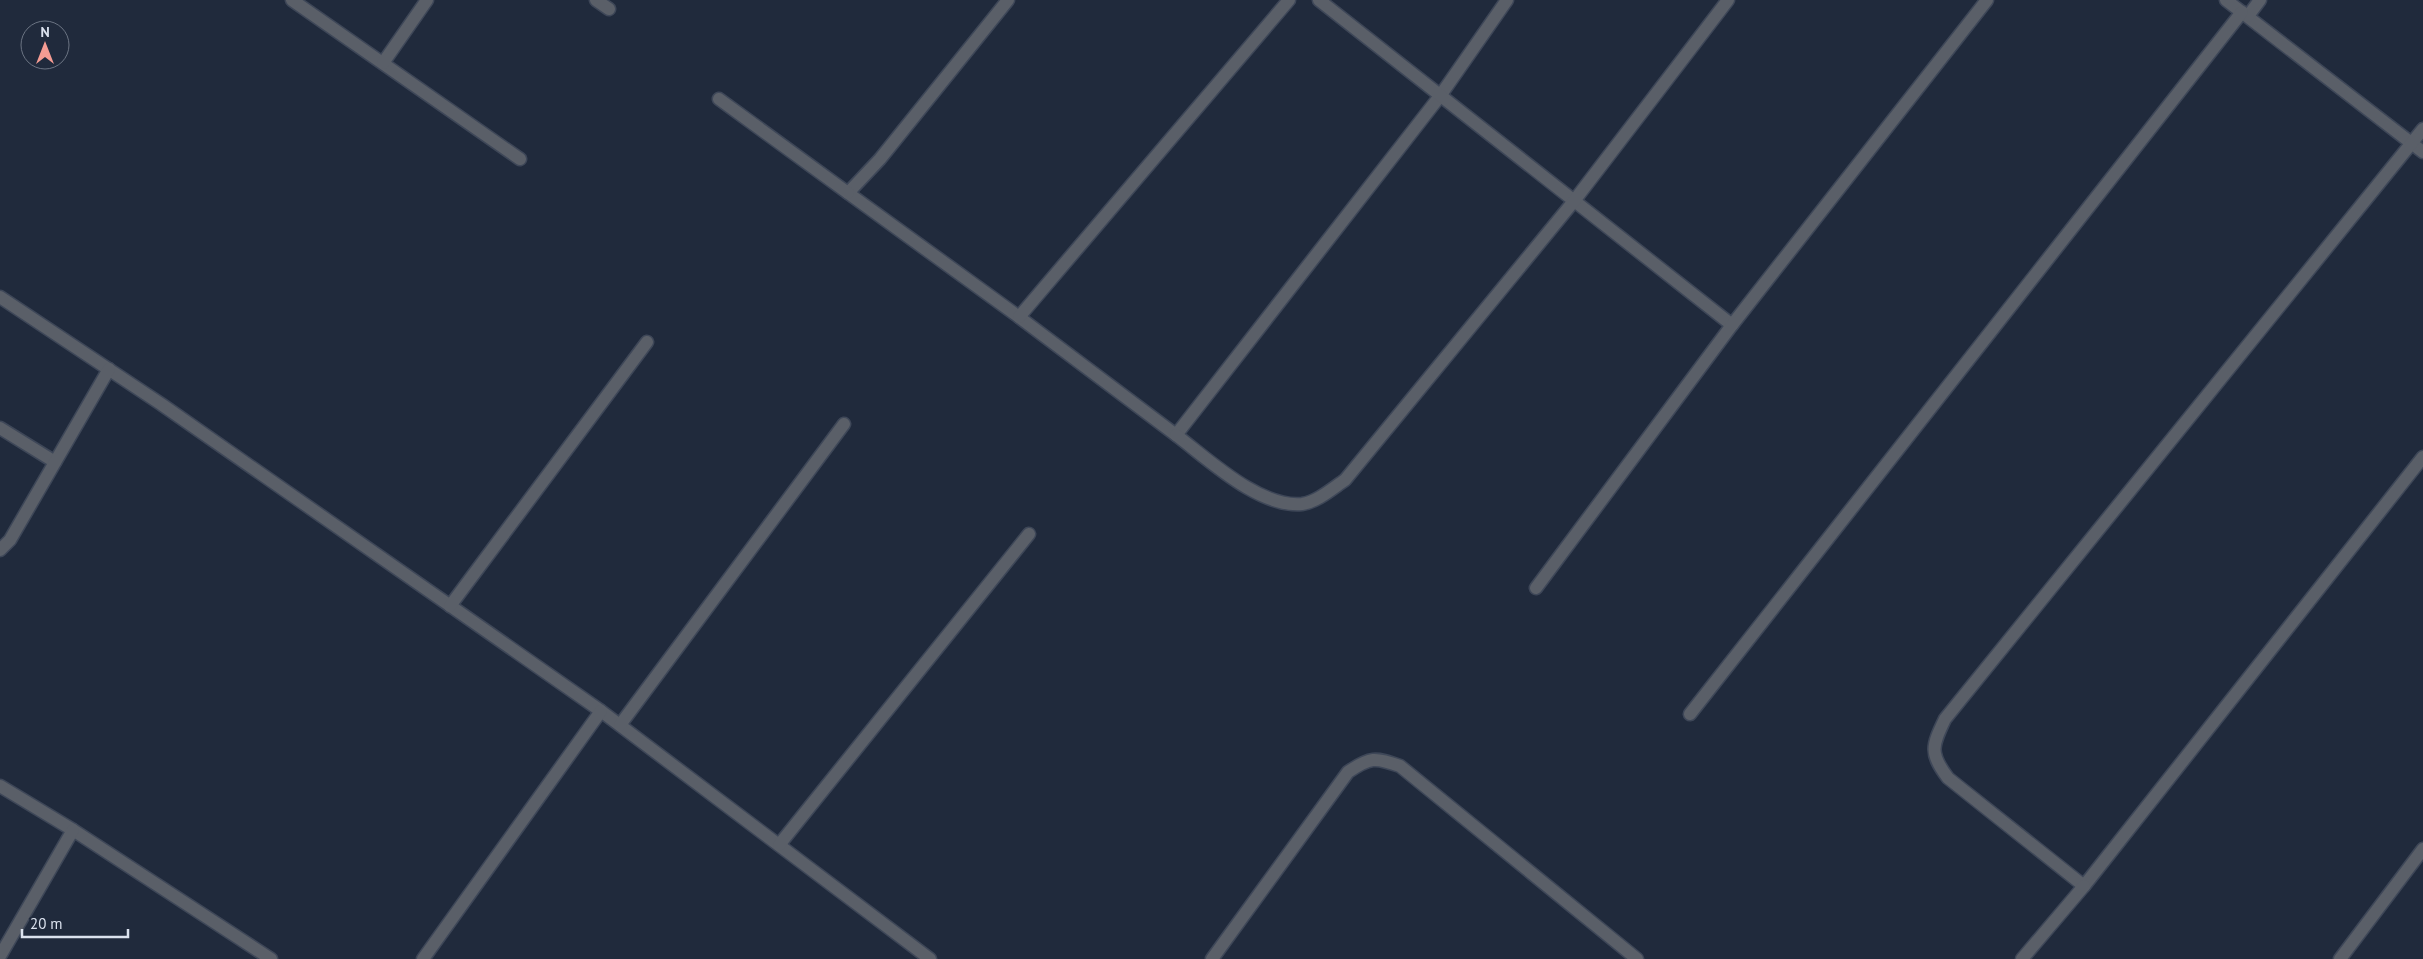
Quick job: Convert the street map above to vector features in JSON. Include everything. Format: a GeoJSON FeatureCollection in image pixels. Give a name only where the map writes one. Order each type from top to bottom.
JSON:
{"type":"FeatureCollection","features":[{"type":"Feature","properties":{"kind":"street"},"geometry":{"type":"LineString","coordinates":[[292,0],[520,160]]}},
{"type":"Feature","properties":{"kind":"street"},"geometry":{"type":"LineString","coordinates":[[383,63],[427,0]]}},
{"type":"Feature","properties":{"kind":"street"},"geometry":{"type":"LineString","coordinates":[[596,0],[609,9]]}},
{"type":"Feature","properties":{"kind":"street"},"geometry":{"type":"LineString","coordinates":[[848,193],[880,160],[1008,0]]}},
{"type":"Feature","properties":{"kind":"street"},"geometry":{"type":"LineString","coordinates":[[1019,317],[1289,0]]}},
{"type":"Feature","properties":{"kind":"street"},"geometry":{"type":"LineString","coordinates":[[1319,0],[1732,325]]}},
{"type":"Feature","properties":{"kind":"street"},"geometry":{"type":"LineString","coordinates":[[1176,435],[1440,96],[1507,0]]}},
{"type":"Feature","properties":{"kind":"street"},"geometry":{"type":"LineString","coordinates":[[719,99],[1019,317],[1254,492],[1269,498],[1302,504],[1325,494],[1345,480],[1574,201],[1728,0]]}},
{"type":"Feature","properties":{"kind":"street"},"geometry":{"type":"LineString","coordinates":[[1536,588],[1732,325],[1987,0]]}},
{"type":"Feature","properties":{"kind":"street"},"geometry":{"type":"LineString","coordinates":[[2226,0],[2423,152]]}},
{"type":"Feature","properties":{"kind":"street"},"geometry":{"type":"LineString","coordinates":[[1690,714],[2245,14],[2260,0]]}},
{"type":"Feature","properties":{"kind":"street"},"geometry":{"type":"LineString","coordinates":[[2084,886],[1948,778],[1936,762],[1934,741],[1945,720],[2423,129]]}},
{"type":"Feature","properties":{"kind":"street"},"geometry":{"type":"LineString","coordinates":[[0,297],[109,369],[601,711],[930,959]]}},
{"type":"Feature","properties":{"kind":"street"},"geometry":{"type":"LineString","coordinates":[[450,606],[647,342]]}},
{"type":"Feature","properties":{"kind":"street"},"geometry":{"type":"LineString","coordinates":[[0,550],[10,540],[109,369]]}},
{"type":"Feature","properties":{"kind":"street"},"geometry":{"type":"LineString","coordinates":[[620,725],[844,424]]}},
{"type":"Feature","properties":{"kind":"street"},"geometry":{"type":"LineString","coordinates":[[0,428],[55,462]]}},
{"type":"Feature","properties":{"kind":"street"},"geometry":{"type":"LineString","coordinates":[[2022,959],[2084,886],[2423,457]]}},
{"type":"Feature","properties":{"kind":"street"},"geometry":{"type":"LineString","coordinates":[[779,845],[1028,534]]}},
{"type":"Feature","properties":{"kind":"street"},"geometry":{"type":"LineString","coordinates":[[423,959],[601,711]]}},
{"type":"Feature","properties":{"kind":"street"},"geometry":{"type":"LineString","coordinates":[[1212,959],[1348,772],[1361,763],[1378,758],[1400,766],[1636,959]]}},
{"type":"Feature","properties":{"kind":"street"},"geometry":{"type":"LineString","coordinates":[[0,786],[72,830],[271,959]]}},
{"type":"Feature","properties":{"kind":"street"},"geometry":{"type":"LineString","coordinates":[[0,956],[72,830]]}},
{"type":"Feature","properties":{"kind":"street"},"geometry":{"type":"LineString","coordinates":[[2340,959],[2423,849]]}}]}
